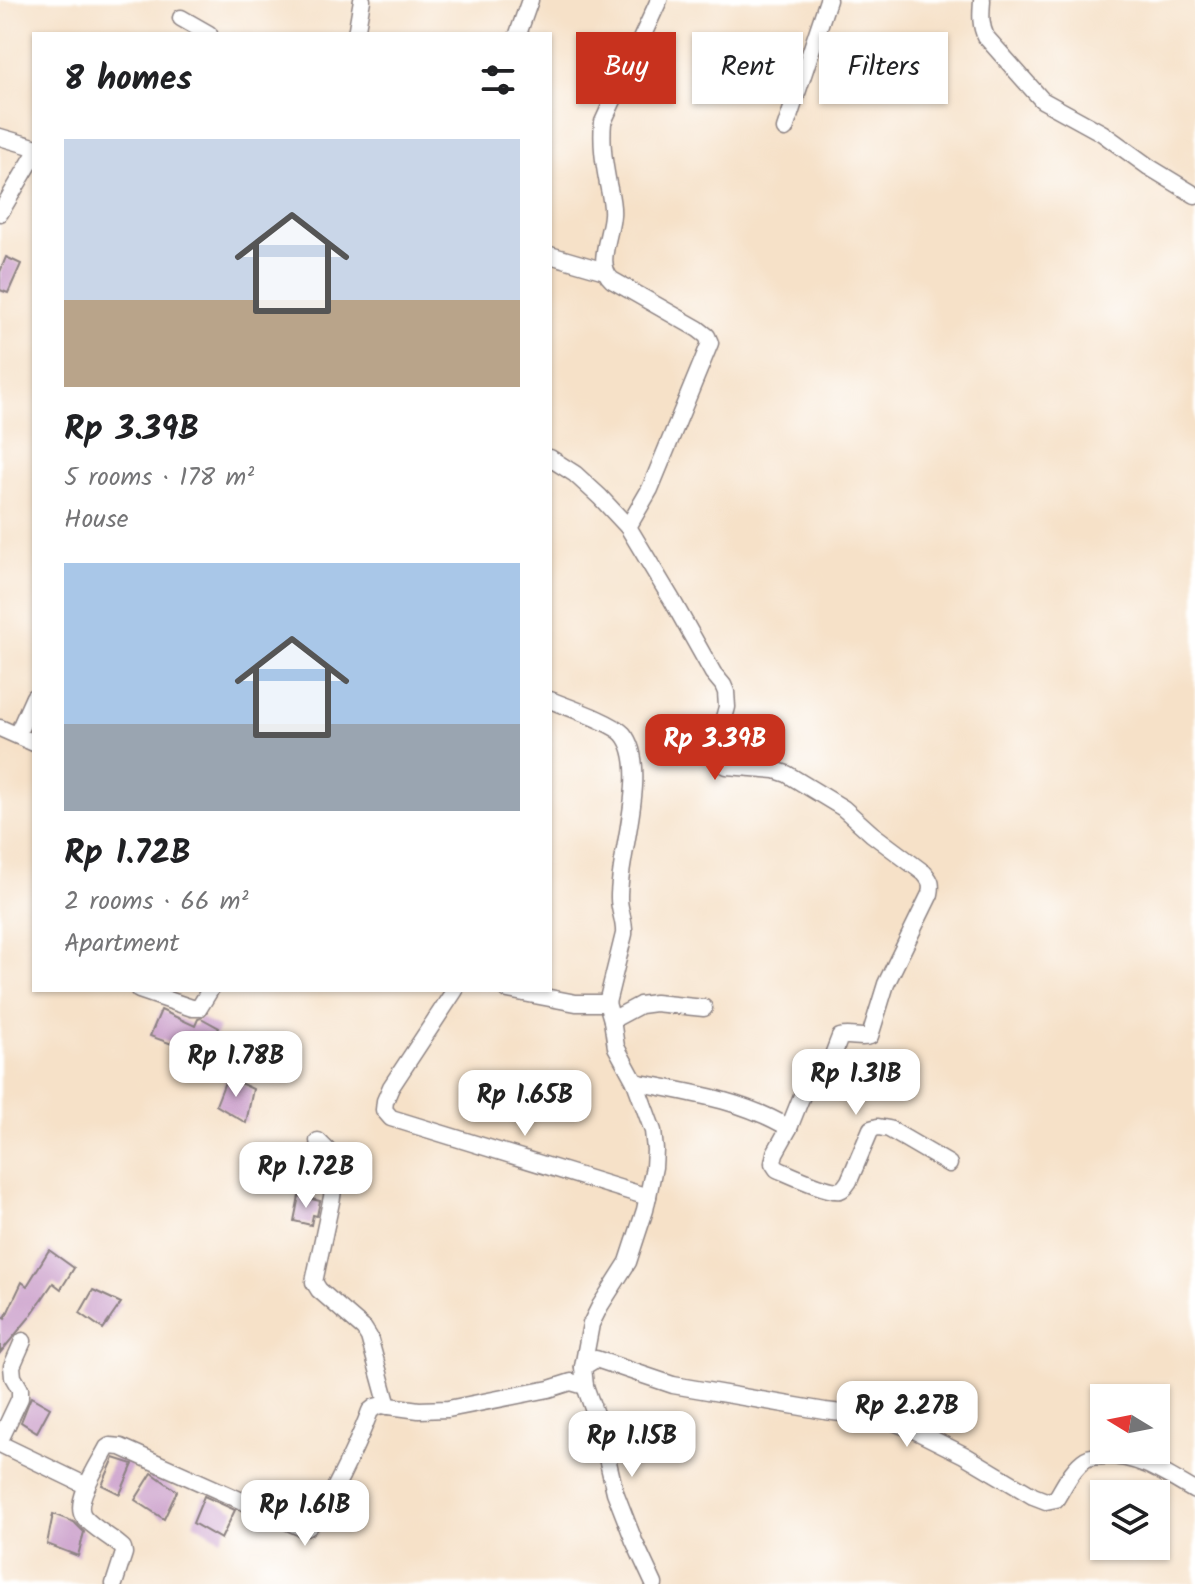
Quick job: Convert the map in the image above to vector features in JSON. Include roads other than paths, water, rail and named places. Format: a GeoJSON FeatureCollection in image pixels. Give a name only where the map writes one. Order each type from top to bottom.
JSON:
{"type":"FeatureCollection","features":[{"type":"Feature","properties":{"kind":"street"},"geometry":{"type":"LineString","coordinates":[[356,32],[362,0]]}},
{"type":"Feature","properties":{"kind":"street"},"geometry":{"type":"LineString","coordinates":[[519,32],[530,0]]}},
{"type":"Feature","properties":{"kind":"street"},"geometry":{"type":"LineString","coordinates":[[628,527],[650,489],[710,343],[698,329],[612,280],[605,271],[604,256],[613,211],[601,139],[603,122],[659,0]]}},
{"type":"Feature","properties":{"kind":"street"},"geometry":{"type":"LineString","coordinates":[[785,129],[828,0]]}},
{"type":"Feature","properties":{"kind":"street"},"geometry":{"type":"LineString","coordinates":[[982,0],[980,19],[986,37],[1042,100],[1102,133],[1195,195]]}},
{"type":"Feature","properties":{"kind":"street"},"geometry":{"type":"LineString","coordinates":[[181,18],[206,32]]}},
{"type":"Feature","properties":{"kind":"street"},"geometry":{"type":"LineString","coordinates":[[0,137],[32,146]]}},
{"type":"Feature","properties":{"kind":"street"},"geometry":{"type":"LineString","coordinates":[[0,213],[32,159]]}},
{"type":"Feature","properties":{"kind":"street"},"geometry":{"type":"LineString","coordinates":[[552,256],[605,271]]}},
{"type":"Feature","properties":{"kind":"street"},"geometry":{"type":"LineString","coordinates":[[552,459],[575,474],[628,527],[723,685],[727,707],[719,736],[719,762],[727,766],[787,774],[843,808],[930,881],[930,894],[886,984],[870,1036],[840,1037],[828,1068],[809,1078],[773,1163],[777,1169],[821,1187],[844,1188],[871,1129],[878,1127],[889,1129],[949,1164]]}},
{"type":"Feature","properties":{"kind":"street"},"geometry":{"type":"LineString","coordinates":[[17,735],[32,701]]}},
{"type":"Feature","properties":{"kind":"street"},"geometry":{"type":"LineString","coordinates":[[552,701],[616,728],[625,737],[633,755],[631,811],[619,900],[625,923],[610,1011],[616,1047],[635,1082],[653,1131],[654,1167],[628,1262],[591,1324],[583,1367],[585,1386],[600,1428],[615,1492],[654,1584]]}},
{"type":"Feature","properties":{"kind":"street"},"geometry":{"type":"LineString","coordinates":[[0,728],[32,742]]}},
{"type":"Feature","properties":{"kind":"street"},"geometry":{"type":"LineString","coordinates":[[145,992],[192,1008],[199,1008],[209,992]]}},
{"type":"Feature","properties":{"kind":"street"},"geometry":{"type":"LineString","coordinates":[[454,992],[391,1087],[384,1110],[391,1118],[648,1197]]}},
{"type":"Feature","properties":{"kind":"street"},"geometry":{"type":"LineString","coordinates":[[518,992],[610,1011],[655,1003],[704,1008]]}},
{"type":"Feature","properties":{"kind":"street"},"geometry":{"type":"LineString","coordinates":[[635,1082],[755,1111],[789,1128]]}},
{"type":"Feature","properties":{"kind":"street"},"geometry":{"type":"LineString","coordinates":[[318,1141],[331,1154],[336,1166],[315,1286],[369,1337],[388,1406]]}},
{"type":"Feature","properties":{"kind":"street"},"geometry":{"type":"LineString","coordinates":[[23,1341],[12,1366],[20,1398],[0,1442],[87,1486]]}},
{"type":"Feature","properties":{"kind":"street"},"geometry":{"type":"LineString","coordinates":[[583,1367],[596,1359],[673,1385],[883,1418],[964,1455],[1046,1501],[1056,1499],[1078,1466],[1096,1456],[1140,1461],[1195,1491]]}},
{"type":"Feature","properties":{"kind":"street"},"geometry":{"type":"LineString","coordinates":[[114,1584],[123,1548],[82,1514],[81,1503],[107,1448],[114,1445],[306,1528],[311,1525],[345,1470],[370,1411],[378,1406],[448,1409],[571,1382],[585,1386]]}}]}
